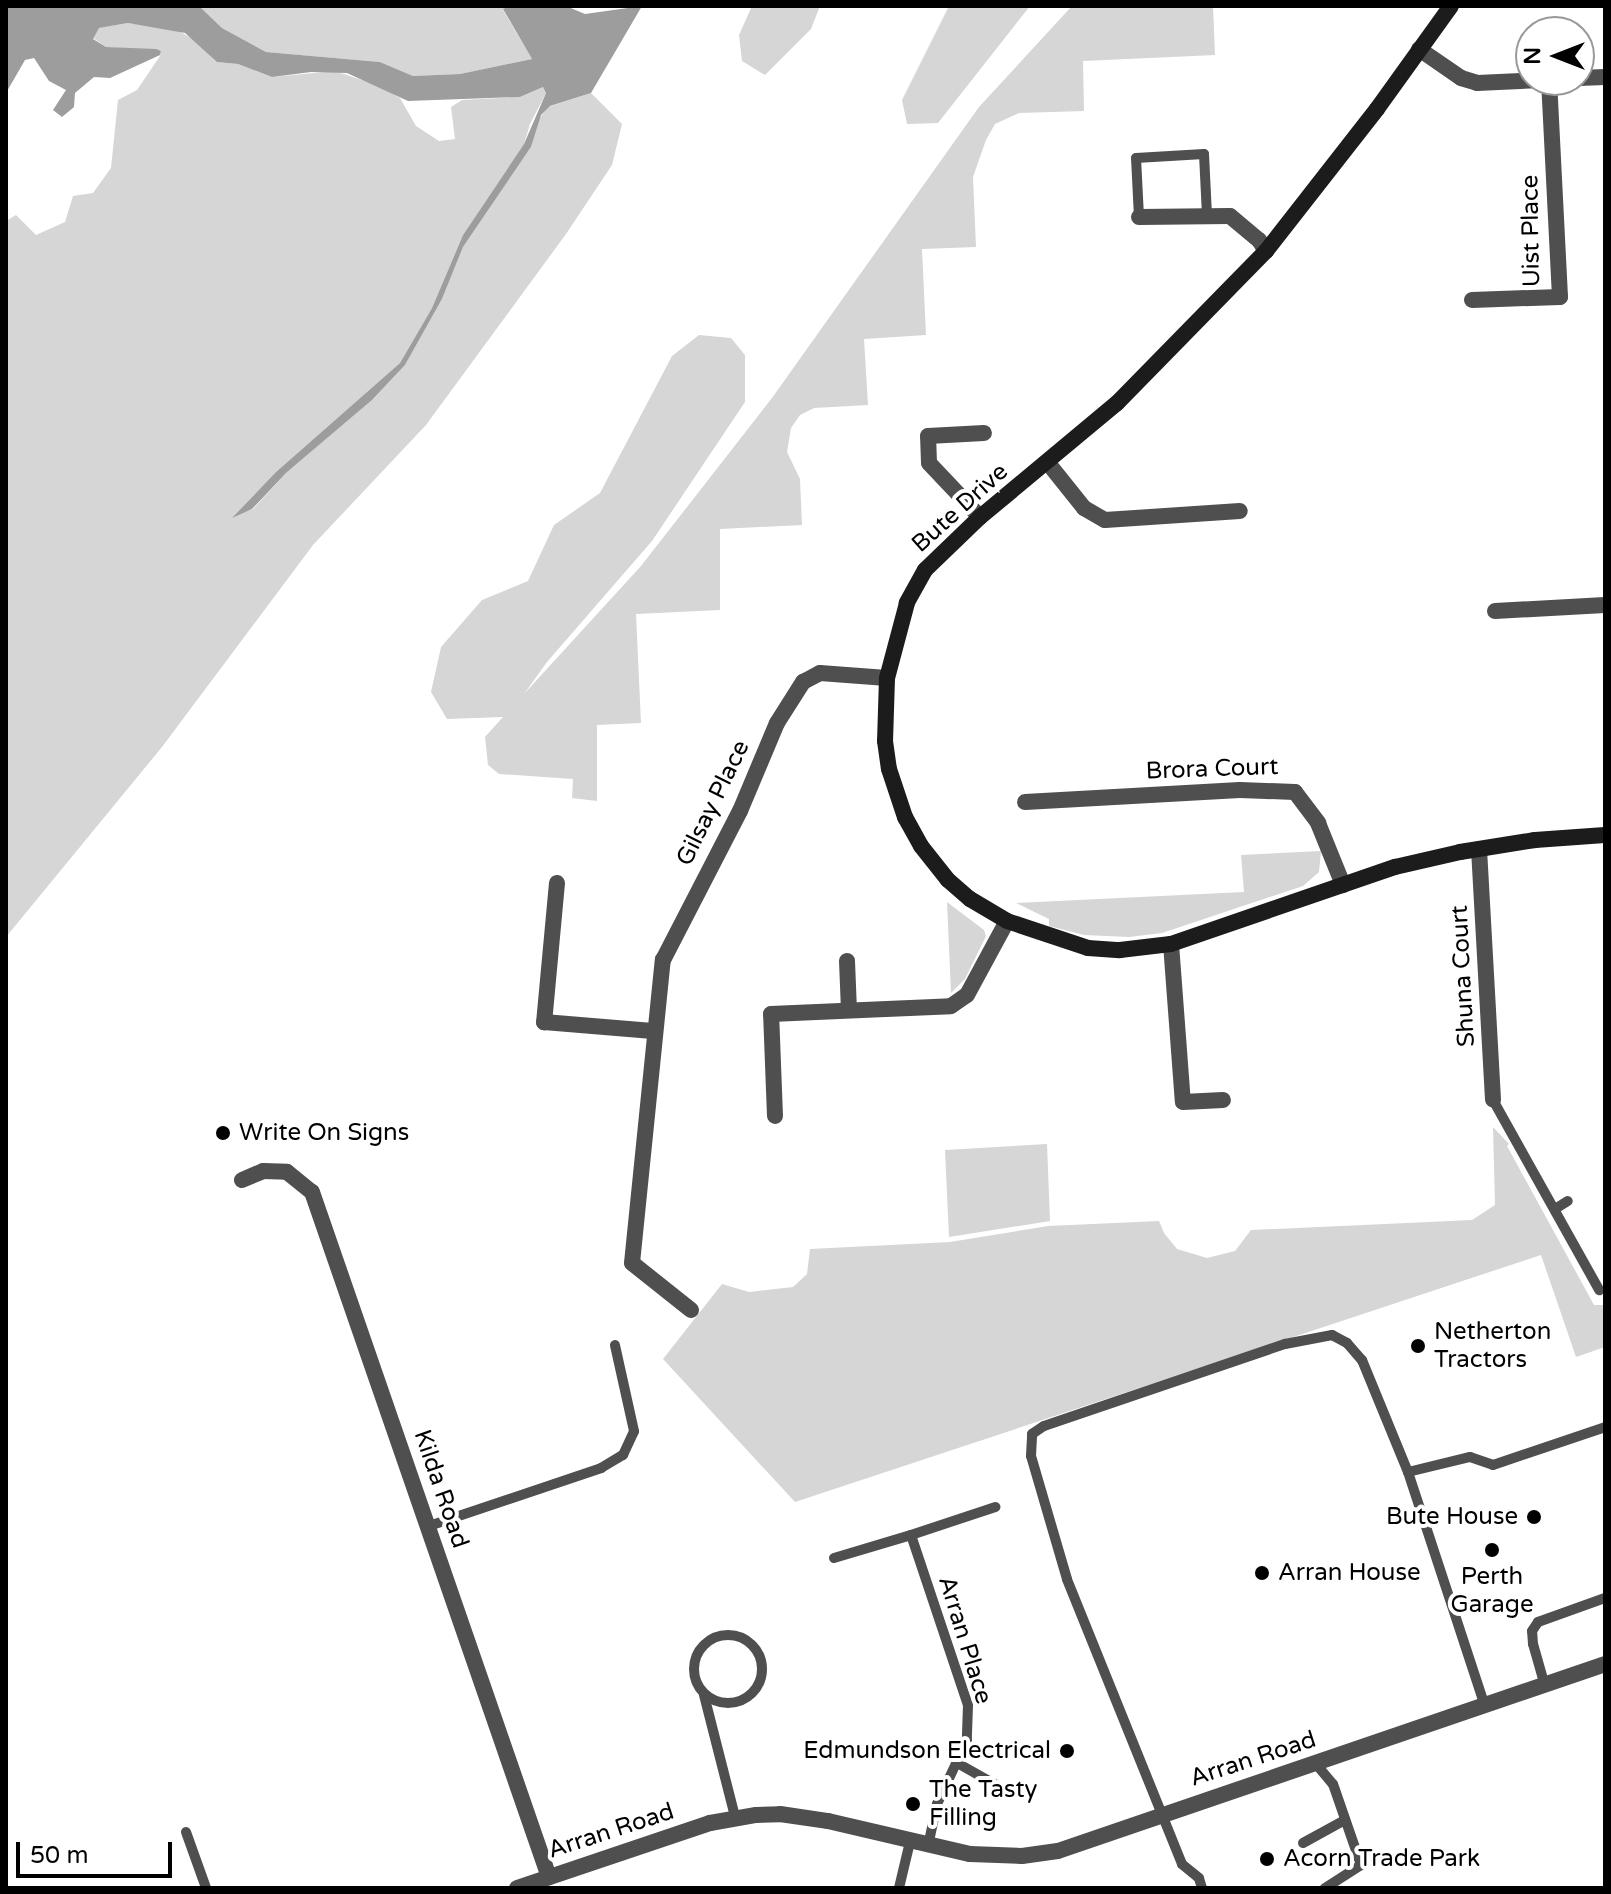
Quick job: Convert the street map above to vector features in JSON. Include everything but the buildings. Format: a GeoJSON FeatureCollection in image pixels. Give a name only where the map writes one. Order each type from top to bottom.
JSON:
{"type":"FeatureCollection","features":[{"type":"Feature","properties":{"kind":"street","name":"Bute Drive"},"geometry":{"type":"LineString","coordinates":[[1451,6],[1266,251],[1177,345],[1048,463],[980,517],[925,570],[907,603],[887,678],[885,741],[889,769],[905,817],[921,846],[948,880],[970,899],[1007,921],[1088,948],[1120,950],[1171,944],[1395,867],[1479,849],[1605,835]]}},
{"type":"Feature","properties":{"kind":"street"},"geometry":{"type":"LineString","coordinates":[[1419,49],[1461,78],[1477,83],[1515,81]]}},
{"type":"Feature","properties":{"kind":"street","name":"Uist Place"},"geometry":{"type":"LineString","coordinates":[[1472,300],[1560,297],[1550,96]]}},
{"type":"Feature","properties":{"kind":"street"},"geometry":{"type":"LineString","coordinates":[[1139,217],[1230,216],[1259,240],[1266,251]]}},
{"type":"Feature","properties":{"kind":"street"},"geometry":{"type":"LineString","coordinates":[[980,517],[929,463],[928,436],[984,433]]}},
{"type":"Feature","properties":{"kind":"street"},"geometry":{"type":"LineString","coordinates":[[1048,463],[1084,508],[1105,520],[1240,511]]}},
{"type":"Feature","properties":{"kind":"street"},"geometry":{"type":"LineString","coordinates":[[1495,611],[1605,605]]}},
{"type":"Feature","properties":{"kind":"street","name":"Gilsay Place"},"geometry":{"type":"LineString","coordinates":[[691,1310],[632,1263],[653,1031],[663,960],[740,811],[788,702],[803,682],[820,673],[887,678]]}},
{"type":"Feature","properties":{"kind":"street","name":"Brora Court"},"geometry":{"type":"LineString","coordinates":[[1025,802],[1240,790],[1295,792],[1318,823],[1343,885]]}},
{"type":"Feature","properties":{"kind":"street","name":"Shuna Court"},"geometry":{"type":"LineString","coordinates":[[1479,849],[1493,1100]]}},
{"type":"Feature","properties":{"kind":"street"},"geometry":{"type":"LineString","coordinates":[[557,883],[544,1022],[653,1031]]}},
{"type":"Feature","properties":{"kind":"street"},"geometry":{"type":"LineString","coordinates":[[775,1116],[771,1014],[951,1006],[967,995],[1007,921]]}},
{"type":"Feature","properties":{"kind":"street"},"geometry":{"type":"LineString","coordinates":[[1171,944],[1183,1102],[1223,1100]]}},
{"type":"Feature","properties":{"kind":"street"},"geometry":{"type":"LineString","coordinates":[[847,961],[849,1010]]}},
{"type":"Feature","properties":{"kind":"street","name":"Kilda Road"},"geometry":{"type":"LineString","coordinates":[[242,1180],[263,1171],[287,1172],[312,1192],[549,1877]]}},
{"type":"Feature","properties":{"kind":"street","name":"Arran Road"},"geometry":{"type":"LineString","coordinates":[[517,1888],[735,1817],[800,1816],[970,1854],[1022,1856],[1074,1847],[1605,1664]]}},
{"type":"Feature","properties":{"kind":"lane"},"geometry":{"type":"LineString","coordinates":[[1139,217],[1136,158],[1204,154],[1207,215]]}},
{"type":"Feature","properties":{"kind":"lane"},"geometry":{"type":"LineString","coordinates":[[1493,1100],[1599,1290]]}},
{"type":"Feature","properties":{"kind":"lane"},"geometry":{"type":"LineString","coordinates":[[1555,1209],[1568,1201]]}},
{"type":"Feature","properties":{"kind":"lane"},"geometry":{"type":"LineString","coordinates":[[1202,1888],[1199,1878],[1182,1864],[1067,1579],[1031,1456],[1032,1434],[1044,1426],[1312,1336],[1332,1335],[1353,1347],[1362,1360],[1408,1472],[1485,1706]]}},
{"type":"Feature","properties":{"kind":"lane"},"geometry":{"type":"LineString","coordinates":[[429,1526],[601,1468],[623,1455],[634,1431],[615,1345]]}},
{"type":"Feature","properties":{"kind":"lane"},"geometry":{"type":"LineString","coordinates":[[1408,1472],[1470,1457],[1493,1465],[1605,1427]]}},
{"type":"Feature","properties":{"kind":"lane"},"geometry":{"type":"LineString","coordinates":[[834,1558],[995,1507]]}},
{"type":"Feature","properties":{"kind":"lane","name":"Arran Place"},"geometry":{"type":"LineString","coordinates":[[911,1535],[968,1705],[968,1734],[959,1764],[937,1804],[928,1846]]}},
{"type":"Feature","properties":{"kind":"lane"},"geometry":{"type":"LineString","coordinates":[[1545,1686],[1533,1644],[1532,1631],[1538,1622],[1605,1598]]}},
{"type":"Feature","properties":{"kind":"lane"},"geometry":{"type":"LineString","coordinates":[[704,1695],[728,1705],[757,1690],[764,1668],[748,1640],[724,1634],[701,1646],[694,1659],[695,1681],[704,1695],[735,1817]]}},
{"type":"Feature","properties":{"kind":"lane"},"geometry":{"type":"LineString","coordinates":[[959,1764],[998,1786]]}},
{"type":"Feature","properties":{"kind":"lane"},"geometry":{"type":"LineString","coordinates":[[1316,1764],[1333,1784],[1361,1865],[1325,1888]]}},
{"type":"Feature","properties":{"kind":"lane"},"geometry":{"type":"LineString","coordinates":[[1303,1843],[1345,1820]]}},
{"type":"Feature","properties":{"kind":"lane"},"geometry":{"type":"LineString","coordinates":[[186,1832],[206,1888]]}},
{"type":"Feature","properties":{"kind":"lane"},"geometry":{"type":"LineString","coordinates":[[899,1888],[910,1842]]}},
{"type":"Feature","properties":{"kind":"shaded area"},"geometry":{"type":"Polygon","coordinates":[[[6,6],[199,6],[222,28],[266,52],[380,62],[413,76],[460,74],[532,59],[503,9],[510,6],[566,6],[585,14],[642,6],[591,93],[550,106],[541,115],[531,147],[463,247],[442,299],[405,365],[372,400],[286,473],[252,509],[232,518],[276,472],[400,363],[432,308],[463,235],[524,144],[546,93],[543,87],[520,97],[408,101],[347,73],[311,72],[272,77],[238,64],[217,62],[185,33],[128,23],[99,28],[93,39],[106,47],[156,49],[161,51],[160,55],[110,78],[94,77],[75,93],[74,107],[62,117],[53,110],[66,90],[49,81],[34,58],[25,60],[6,93],[6,6]]]}},
{"type":"Feature","properties":{"kind":"shaded area"},"geometry":{"type":"Polygon","coordinates":[[[199,6],[510,6],[503,10],[532,59],[460,74],[413,76],[380,62],[266,52],[222,28],[199,6]]]}},
{"type":"Feature","properties":{"kind":"shaded area"},"geometry":{"type":"Polygon","coordinates":[[[752,6],[820,6],[811,29],[765,75],[742,61],[739,35],[752,6]]]}},
{"type":"Feature","properties":{"kind":"shaded area"},"geometry":{"type":"Polygon","coordinates":[[[949,6],[1030,6],[938,123],[907,124],[902,100],[949,6]]]}},
{"type":"Feature","properties":{"kind":"shaded area"},"geometry":{"type":"Polygon","coordinates":[[[1072,6],[1213,6],[1215,55],[1083,61],[1084,111],[1019,113],[995,124],[973,177],[976,247],[922,249],[926,335],[864,339],[868,405],[814,408],[800,415],[791,428],[787,452],[800,479],[802,525],[720,529],[720,610],[636,614],[641,723],[597,725],[597,801],[572,798],[573,779],[499,774],[488,765],[485,737],[503,717],[447,719],[431,692],[441,647],[482,600],[528,581],[554,525],[600,493],[672,356],[699,335],[731,338],[745,355],[745,402],[652,541],[547,662],[524,694],[641,566],[772,398],[979,107],[1072,6]]]}},
{"type":"Feature","properties":{"kind":"shaded area"},"geometry":{"type":"Polygon","coordinates":[[[128,23],[177,30],[196,41],[217,62],[238,64],[272,77],[335,71],[380,86],[400,98],[416,126],[439,141],[455,139],[451,107],[462,100],[520,97],[543,87],[546,93],[530,124],[524,144],[463,235],[432,308],[400,363],[276,472],[235,515],[253,509],[286,473],[372,400],[405,365],[442,299],[463,247],[531,147],[539,119],[548,107],[591,93],[622,124],[612,165],[566,234],[426,425],[313,545],[162,747],[6,937],[6,221],[16,215],[36,235],[65,222],[73,196],[93,193],[111,168],[118,100],[137,90],[161,51],[106,47],[93,38],[98,28],[128,23]]]}},
{"type":"Feature","properties":{"kind":"shaded area"},"geometry":{"type":"Polygon","coordinates":[[[1321,851],[1319,872],[1303,886],[1162,933],[1129,937],[1084,935],[1049,926],[1049,919],[1016,903],[1244,892],[1241,855],[1321,851]]]}},
{"type":"Feature","properties":{"kind":"shaded area"},"geometry":{"type":"Polygon","coordinates":[[[947,902],[984,930],[986,936],[965,979],[951,993],[947,902]]]}},
{"type":"Feature","properties":{"kind":"shaded area"},"geometry":{"type":"Polygon","coordinates":[[[1493,1127],[1509,1144],[1507,1146],[1594,1305],[1605,1305],[1605,1347],[1576,1357],[1541,1255],[795,1502],[663,1359],[722,1284],[749,1292],[793,1287],[807,1274],[810,1249],[950,1242],[1048,1226],[1159,1221],[1177,1249],[1207,1258],[1235,1251],[1251,1230],[1472,1220],[1495,1205],[1493,1127]]]}},
{"type":"Feature","properties":{"kind":"shaded area"},"geometry":{"type":"Polygon","coordinates":[[[1047,1144],[1050,1221],[949,1237],[945,1150],[1047,1144]]]}},
{"type":"Feature","properties":{"kind":"place","name":"Write On Signs"},"geometry":{"type":"Point","coordinates":[223,1133]}},
{"type":"Feature","properties":{"kind":"place","name":"Netherton Tractors"},"geometry":{"type":"Point","coordinates":[1418,1346]}},
{"type":"Feature","properties":{"kind":"place","name":"Bute House"},"geometry":{"type":"Point","coordinates":[1534,1517]}},
{"type":"Feature","properties":{"kind":"place","name":"Perth Garage"},"geometry":{"type":"Point","coordinates":[1492,1550]}},
{"type":"Feature","properties":{"kind":"place","name":"Arran House"},"geometry":{"type":"Point","coordinates":[1262,1573]}},
{"type":"Feature","properties":{"kind":"place","name":"Edmundson Electrical"},"geometry":{"type":"Point","coordinates":[1067,1751]}},
{"type":"Feature","properties":{"kind":"place","name":"The Tasty Filling"},"geometry":{"type":"Point","coordinates":[913,1804]}},
{"type":"Feature","properties":{"kind":"place","name":"Acorn Trade Park"},"geometry":{"type":"Point","coordinates":[1267,1859]}}]}
